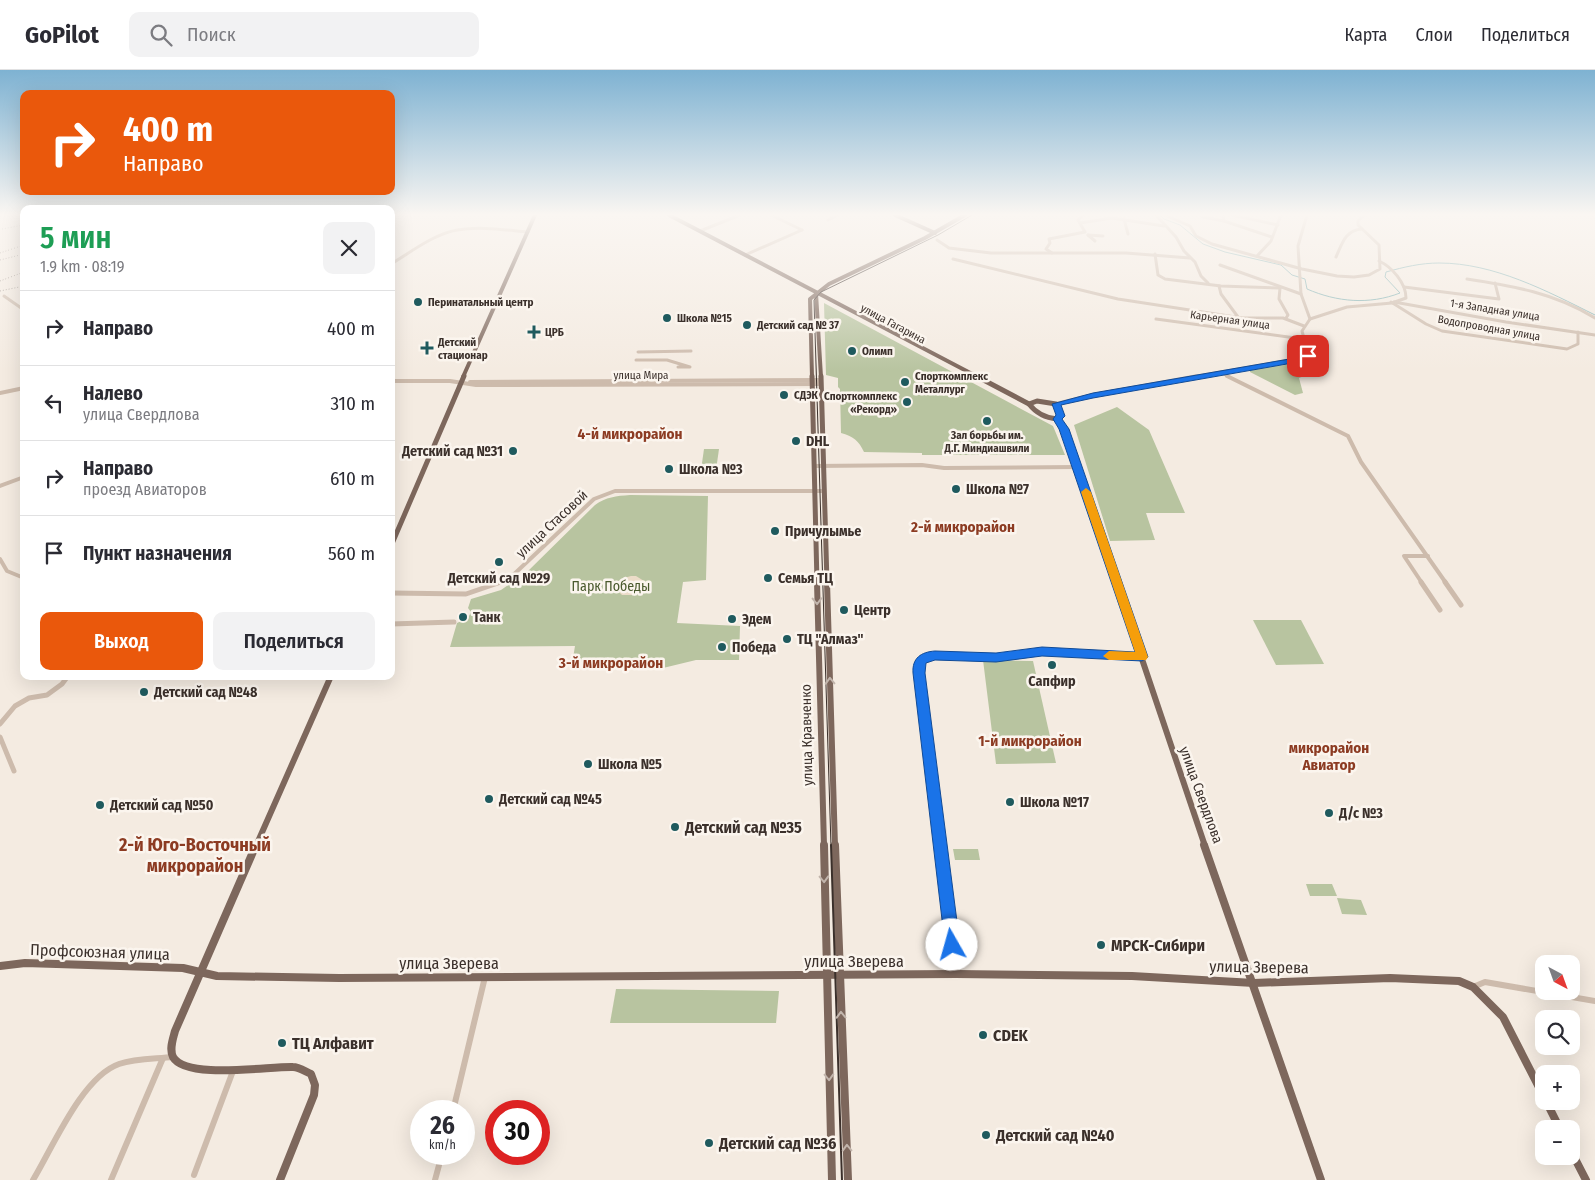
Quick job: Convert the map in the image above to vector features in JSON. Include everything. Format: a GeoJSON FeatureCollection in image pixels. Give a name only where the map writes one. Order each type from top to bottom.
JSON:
{"type":"FeatureCollection","features":[{"type":"Feature","properties":{"kind":"main road"},"geometry":{"type":"LineString","coordinates":[[395,537],[512,267]]}},
{"type":"Feature","properties":{"kind":"main road","name":"улица Гагарина"},"geometry":{"type":"LineString","coordinates":[[766,267],[817,296],[1029,404],[1031,408],[1043,415],[1057,419]]}},
{"type":"Feature","properties":{"kind":"main road","name":"улица Кравченко"},"geometry":{"type":"LineString","coordinates":[[832,1180],[810,299],[817,296],[826,285],[864,267]]}},
{"type":"Feature","properties":{"kind":"main road","name":"улица Кравченко"},"geometry":{"type":"LineString","coordinates":[[817,296],[822,391],[834,828],[848,1180]]}},
{"type":"Feature","properties":{"kind":"main road"},"geometry":{"type":"LineString","coordinates":[[1029,404],[1037,401],[1056,404],[1061,416],[1057,419]]}},
{"type":"Feature","properties":{"kind":"main road","name":"улица Свердлова"},"geometry":{"type":"LineString","coordinates":[[1057,419],[1064,429],[1142,657],[1169,743],[1322,1180]]}},
{"type":"Feature","properties":{"kind":"main road"},"geometry":{"type":"LineString","coordinates":[[280,1180],[314,1095],[314,1078],[306,1071],[295,1066],[233,1072],[191,1067],[180,1063],[173,1057],[171,1047],[175,1031],[200,972],[329,680]]}},
{"type":"Feature","properties":{"kind":"main road","name":"Профсоюзная улица"},"geometry":{"type":"LineString","coordinates":[[0,966],[25,963],[183,968],[200,972]]}},
{"type":"Feature","properties":{"kind":"main road","name":"улица Зверева"},"geometry":{"type":"LineString","coordinates":[[200,972],[217,976],[243,977],[956,974],[1132,976],[1254,983],[1390,978],[1459,981],[1473,987]]}},
{"type":"Feature","properties":{"kind":"main road"},"geometry":{"type":"LineString","coordinates":[[1473,987],[1503,1017],[1535,1079]]}},
{"type":"Feature","properties":{"kind":"main road"},"geometry":{"type":"LineString","coordinates":[[1578,1165],[1586,1180]]}},
{"type":"Feature","properties":{"kind":"street"},"geometry":{"type":"LineString","coordinates":[[985,267],[1112,298],[1238,318],[1286,318],[1304,326]]}},
{"type":"Feature","properties":{"kind":"street"},"geometry":{"type":"LineString","coordinates":[[1158,267],[1160,277],[1219,286],[1280,288],[1301,294]]}},
{"type":"Feature","properties":{"kind":"street"},"geometry":{"type":"LineString","coordinates":[[1197,267],[1208,283]]}},
{"type":"Feature","properties":{"kind":"street"},"geometry":{"type":"LineString","coordinates":[[1225,267],[1271,282],[1280,288]]}},
{"type":"Feature","properties":{"kind":"street"},"geometry":{"type":"LineString","coordinates":[[1292,267],[1333,274],[1361,276],[1379,270],[1379,267]]}},
{"type":"Feature","properties":{"kind":"street"},"geometry":{"type":"LineString","coordinates":[[1390,267],[1404,287],[1407,297],[1392,302]]}},
{"type":"Feature","properties":{"kind":"street"},"geometry":{"type":"LineString","coordinates":[[1056,404],[1074,399],[1222,372],[1304,359],[1308,356],[1302,331],[1310,320],[1301,294],[1299,269]]}},
{"type":"Feature","properties":{"kind":"street"},"geometry":{"type":"LineString","coordinates":[[1467,279],[1545,292],[1578,306],[1595,318]]}},
{"type":"Feature","properties":{"kind":"street"},"geometry":{"type":"LineString","coordinates":[[1404,287],[1499,300],[1495,283]]}},
{"type":"Feature","properties":{"kind":"street"},"geometry":{"type":"LineString","coordinates":[[1219,286],[1221,294],[1238,318]]}},
{"type":"Feature","properties":{"kind":"street"},"geometry":{"type":"LineString","coordinates":[[1280,288],[1279,299],[1288,315],[1286,318]]}},
{"type":"Feature","properties":{"kind":"street"},"geometry":{"type":"LineString","coordinates":[[4,296],[20,307]]}},
{"type":"Feature","properties":{"kind":"street","name":"1-я Западная улица"},"geometry":{"type":"LineString","coordinates":[[1310,320],[1349,306],[1392,302],[1506,322],[1594,333]]}},
{"type":"Feature","properties":{"kind":"street","name":"Водопроводная улица"},"geometry":{"type":"LineString","coordinates":[[1392,302],[1433,328],[1478,338],[1567,349],[1578,344],[1578,332]]}},
{"type":"Feature","properties":{"kind":"street","name":"Карьерная улица"},"geometry":{"type":"LineString","coordinates":[[1156,319],[1303,339]]}},
{"type":"Feature","properties":{"kind":"street"},"geometry":{"type":"LineString","coordinates":[[811,322],[819,322]]}},
{"type":"Feature","properties":{"kind":"street"},"geometry":{"type":"LineString","coordinates":[[638,352],[691,351]]}},
{"type":"Feature","properties":{"kind":"street"},"geometry":{"type":"LineString","coordinates":[[812,356],[820,355]]}},
{"type":"Feature","properties":{"kind":"street"},"geometry":{"type":"LineString","coordinates":[[636,360],[667,360],[690,367],[678,367]]}},
{"type":"Feature","properties":{"kind":"street"},"geometry":{"type":"LineString","coordinates":[[812,371],[820,371]]}},
{"type":"Feature","properties":{"kind":"street"},"geometry":{"type":"LineString","coordinates":[[1222,372],[1231,379],[1348,436],[1361,462],[1462,605]]}},
{"type":"Feature","properties":{"kind":"street","name":"улица Мира"},"geometry":{"type":"LineString","coordinates":[[395,381],[450,381],[460,384],[821,382]]}},
{"type":"Feature","properties":{"kind":"street"},"geometry":{"type":"LineString","coordinates":[[0,393],[20,389]]}},
{"type":"Feature","properties":{"kind":"street"},"geometry":{"type":"LineString","coordinates":[[813,391],[822,391]]}},
{"type":"Feature","properties":{"kind":"street"},"geometry":{"type":"LineString","coordinates":[[813,412],[822,412]]}},
{"type":"Feature","properties":{"kind":"street"},"geometry":{"type":"LineString","coordinates":[[814,452],[823,451]]}},
{"type":"Feature","properties":{"kind":"street"},"geometry":{"type":"LineString","coordinates":[[814,466],[922,465],[944,468],[1077,467]]}},
{"type":"Feature","properties":{"kind":"street"},"geometry":{"type":"LineString","coordinates":[[0,486],[20,478]]}},
{"type":"Feature","properties":{"kind":"street","name":"улица Стасовой"},"geometry":{"type":"LineString","coordinates":[[395,593],[466,594],[511,578],[594,499],[606,493],[615,491],[824,491]]}},
{"type":"Feature","properties":{"kind":"street"},"geometry":{"type":"LineString","coordinates":[[1428,556],[1404,556],[1440,610]]}},
{"type":"Feature","properties":{"kind":"street"},"geometry":{"type":"LineString","coordinates":[[816,558],[826,557]]}},
{"type":"Feature","properties":{"kind":"street"},"geometry":{"type":"LineString","coordinates":[[0,559],[7,571],[20,576]]}},
{"type":"Feature","properties":{"kind":"street"},"geometry":{"type":"LineString","coordinates":[[395,624],[454,622]]}},
{"type":"Feature","properties":{"kind":"street"},"geometry":{"type":"LineString","coordinates":[[956,974],[918,665],[921,659],[935,655],[996,658],[1042,652],[1142,657]]}},
{"type":"Feature","properties":{"kind":"street"},"geometry":{"type":"LineString","coordinates":[[0,724],[15,706],[29,698],[47,694],[65,680]]}},
{"type":"Feature","properties":{"kind":"street"},"geometry":{"type":"LineString","coordinates":[[820,701],[831,701]]}},
{"type":"Feature","properties":{"kind":"street"},"geometry":{"type":"LineString","coordinates":[[820,730],[832,730]]}},
{"type":"Feature","properties":{"kind":"street"},"geometry":{"type":"LineString","coordinates":[[0,737],[14,770]]}},
{"type":"Feature","properties":{"kind":"street"},"geometry":{"type":"LineString","coordinates":[[821,761],[832,760]]}},
{"type":"Feature","properties":{"kind":"street"},"geometry":{"type":"LineString","coordinates":[[822,794],[834,794]]}},
{"type":"Feature","properties":{"kind":"street"},"geometry":{"type":"LineString","coordinates":[[823,828],[834,828]]}},
{"type":"Feature","properties":{"kind":"street"},"geometry":{"type":"LineString","coordinates":[[823,853],[835,853]]}},
{"type":"Feature","properties":{"kind":"street"},"geometry":{"type":"LineString","coordinates":[[825,897],[837,897]]}},
{"type":"Feature","properties":{"kind":"street"},"geometry":{"type":"LineString","coordinates":[[456,1100],[485,977]]}},
{"type":"Feature","properties":{"kind":"street","name":"улица Зверева"},"geometry":{"type":"LineString","coordinates":[[1473,987],[1486,982],[1595,1002]]}},
{"type":"Feature","properties":{"kind":"street"},"geometry":{"type":"LineString","coordinates":[[828,1045],[842,1044]]}},
{"type":"Feature","properties":{"kind":"street"},"geometry":{"type":"LineString","coordinates":[[33,1180],[78,1103],[97,1080],[113,1067],[128,1062],[173,1057]]}},
{"type":"Feature","properties":{"kind":"street"},"geometry":{"type":"LineString","coordinates":[[111,1180],[163,1058]]}},
{"type":"Feature","properties":{"kind":"street"},"geometry":{"type":"LineString","coordinates":[[194,1175],[233,1072]]}},
{"type":"Feature","properties":{"kind":"street"},"geometry":{"type":"LineString","coordinates":[[435,1180],[439,1165]]}},
{"type":"Feature","properties":{"kind":"green space","name":"Спорткомплекс Металлург"},"geometry":{"type":"Polygon","coordinates":[[[824,303],[1053,426],[1065,455],[922,455],[922,453],[864,452],[855,440],[841,433],[838,378],[826,375],[824,303]]]}},
{"type":"Feature","properties":{"kind":"green space"},"geometry":{"type":"Polygon","coordinates":[[[1302,364],[1304,376],[1299,378],[1303,393],[1295,395],[1250,372],[1250,369],[1302,364]]]}},
{"type":"Feature","properties":{"kind":"green space"},"geometry":{"type":"Polygon","coordinates":[[[1117,407],[1149,430],[1185,513],[1146,513],[1155,540],[1110,541],[1074,425],[1117,407]]]}},
{"type":"Feature","properties":{"kind":"green space"},"geometry":{"type":"Polygon","coordinates":[[[704,449],[719,449],[716,470],[701,470],[704,449]]]}},
{"type":"Feature","properties":{"kind":"green space","name":"Парк Победы"},"geometry":{"type":"Polygon","coordinates":[[[630,495],[708,496],[706,580],[683,582],[677,623],[740,626],[739,660],[696,660],[663,668],[571,670],[575,646],[450,647],[457,623],[468,618],[471,612],[468,608],[471,599],[501,590],[527,572],[599,502],[611,497],[630,495]]]}},
{"type":"Feature","properties":{"kind":"green space"},"geometry":{"type":"Polygon","coordinates":[[[1253,620],[1301,620],[1324,664],[1276,665],[1253,620]]]}},
{"type":"Feature","properties":{"kind":"green space"},"geometry":{"type":"Polygon","coordinates":[[[983,660],[1033,661],[1056,763],[996,764],[983,660]]]}},
{"type":"Feature","properties":{"kind":"green space"},"geometry":{"type":"Polygon","coordinates":[[[953,849],[978,849],[980,860],[955,860],[953,849]]]}},
{"type":"Feature","properties":{"kind":"green space"},"geometry":{"type":"Polygon","coordinates":[[[1306,884],[1332,884],[1337,896],[1310,896],[1306,884]]]}},
{"type":"Feature","properties":{"kind":"green space"},"geometry":{"type":"Polygon","coordinates":[[[1337,898],[1361,900],[1367,915],[1342,914],[1337,898]]]}},
{"type":"Feature","properties":{"kind":"green space"},"geometry":{"type":"Polygon","coordinates":[[[616,989],[779,991],[776,1023],[610,1023],[616,989]]]}},
{"type":"Feature","properties":{"kind":"shaded area"},"geometry":{"type":"Polygon","coordinates":[[[636,576],[644,581],[645,587],[642,592],[634,595],[622,595],[618,591],[618,583],[624,578],[636,576]]]}},
{"type":"Feature","properties":{"kind":"waterway"},"geometry":{"type":"LineString","coordinates":[[1283,267],[1292,275],[1305,279],[1307,289],[1330,297],[1353,300],[1377,299],[1400,293],[1385,277],[1386,272],[1407,267]]}},
{"type":"Feature","properties":{"kind":"waterway"},"geometry":{"type":"LineString","coordinates":[[1474,267],[1520,280],[1595,315]]}},
{"type":"Feature","properties":{"kind":"tram line"},"geometry":{"type":"LineString","coordinates":[[831,846],[814,300],[821,292],[873,267]]}},
{"type":"Feature","properties":{"kind":"tram line"},"geometry":{"type":"LineString","coordinates":[[831,845],[842,1180]]}},
{"type":"Feature","properties":{"kind":"railway"},"geometry":{"type":"LineString","coordinates":[[0,281],[20,274]]}},
{"type":"Feature","properties":{"kind":"railway"},"geometry":{"type":"LineString","coordinates":[[0,291],[20,287]]}},
{"type":"Feature","properties":{"kind":"slow traffic"},"geometry":{"type":"LineString","coordinates":[[1086,492],[1142,657],[1109,656]]}},
{"type":"Feature","properties":{"kind":"place","name":"Перинатальный центр"},"geometry":{"type":"Point","coordinates":[418,302]}},
{"type":"Feature","properties":{"kind":"place","name":"Школа №15"},"geometry":{"type":"Point","coordinates":[667,318]}},
{"type":"Feature","properties":{"kind":"place","name":"Детский сад № 37"},"geometry":{"type":"Point","coordinates":[747,325]}},
{"type":"Feature","properties":{"kind":"place","name":"ЦРБ"},"geometry":{"type":"Point","coordinates":[534,332]}},
{"type":"Feature","properties":{"kind":"place","name":"Детский стационар"},"geometry":{"type":"Point","coordinates":[427,348]}},
{"type":"Feature","properties":{"kind":"place","name":"Олимп"},"geometry":{"type":"Point","coordinates":[852,351]}},
{"type":"Feature","properties":{"kind":"place","name":"Спорткомплекс Металлург"},"geometry":{"type":"Point","coordinates":[905,382]}},
{"type":"Feature","properties":{"kind":"place","name":"СДЭК"},"geometry":{"type":"Point","coordinates":[784,395]}},
{"type":"Feature","properties":{"kind":"place","name":"Спорткомплекс «Рекорд»"},"geometry":{"type":"Point","coordinates":[907,402]}},
{"type":"Feature","properties":{"kind":"place","name":"Зал борьбы им. Д.Г. Миндиашвили"},"geometry":{"type":"Point","coordinates":[987,421]}},
{"type":"Feature","properties":{"kind":"place","name":"DHL"},"geometry":{"type":"Point","coordinates":[796,441]}},
{"type":"Feature","properties":{"kind":"place","name":"Детский сад №31"},"geometry":{"type":"Point","coordinates":[513,451]}},
{"type":"Feature","properties":{"kind":"place","name":"Школа №3"},"geometry":{"type":"Point","coordinates":[669,469]}},
{"type":"Feature","properties":{"kind":"place","name":"Школа №7"},"geometry":{"type":"Point","coordinates":[956,489]}},
{"type":"Feature","properties":{"kind":"place","name":"Причулымье"},"geometry":{"type":"Point","coordinates":[775,531]}},
{"type":"Feature","properties":{"kind":"place","name":"Детский сад №29"},"geometry":{"type":"Point","coordinates":[499,562]}},
{"type":"Feature","properties":{"kind":"place","name":"Семья ТЦ"},"geometry":{"type":"Point","coordinates":[768,578]}},
{"type":"Feature","properties":{"kind":"place","name":"Центр"},"geometry":{"type":"Point","coordinates":[844,610]}},
{"type":"Feature","properties":{"kind":"place","name":"Танк"},"geometry":{"type":"Point","coordinates":[463,617]}},
{"type":"Feature","properties":{"kind":"place","name":"Эдем"},"geometry":{"type":"Point","coordinates":[732,619]}},
{"type":"Feature","properties":{"kind":"place","name":"ТЦ \"Алмаз\""},"geometry":{"type":"Point","coordinates":[787,639]}},
{"type":"Feature","properties":{"kind":"place","name":"Победа"},"geometry":{"type":"Point","coordinates":[722,647]}},
{"type":"Feature","properties":{"kind":"place","name":"Сапфир"},"geometry":{"type":"Point","coordinates":[1052,665]}},
{"type":"Feature","properties":{"kind":"place","name":"Детский сад №48"},"geometry":{"type":"Point","coordinates":[144,692]}},
{"type":"Feature","properties":{"kind":"place","name":"Школа №5"},"geometry":{"type":"Point","coordinates":[588,764]}},
{"type":"Feature","properties":{"kind":"place","name":"Детский сад №45"},"geometry":{"type":"Point","coordinates":[489,799]}},
{"type":"Feature","properties":{"kind":"place","name":"Школа №17"},"geometry":{"type":"Point","coordinates":[1010,802]}},
{"type":"Feature","properties":{"kind":"place","name":"Детский сад №50"},"geometry":{"type":"Point","coordinates":[100,805]}},
{"type":"Feature","properties":{"kind":"place","name":"Д/с №3"},"geometry":{"type":"Point","coordinates":[1329,813]}},
{"type":"Feature","properties":{"kind":"place","name":"Детский сад №35"},"geometry":{"type":"Point","coordinates":[675,827]}},
{"type":"Feature","properties":{"kind":"place","name":"МРСК-Сибири"},"geometry":{"type":"Point","coordinates":[1101,945]}},
{"type":"Feature","properties":{"kind":"place","name":"CDEK"},"geometry":{"type":"Point","coordinates":[983,1035]}},
{"type":"Feature","properties":{"kind":"place","name":"ТЦ Алфавит"},"geometry":{"type":"Point","coordinates":[282,1043]}},
{"type":"Feature","properties":{"kind":"place","name":"Детский сад №40"},"geometry":{"type":"Point","coordinates":[986,1135]}},
{"type":"Feature","properties":{"kind":"place","name":"Детский сад №36"},"geometry":{"type":"Point","coordinates":[709,1143]}},
{"type":"Feature","properties":{"kind":"district","name":"4-й микрорайон"},"geometry":{"type":"Point","coordinates":[630,434]}},
{"type":"Feature","properties":{"kind":"district","name":"2-й микрорайон"},"geometry":{"type":"Point","coordinates":[963,527]}},
{"type":"Feature","properties":{"kind":"district","name":"3-й микрорайон"},"geometry":{"type":"Point","coordinates":[611,663]}},
{"type":"Feature","properties":{"kind":"district","name":"1-й микрорайон"},"geometry":{"type":"Point","coordinates":[1030,741]}},
{"type":"Feature","properties":{"kind":"district","name":"микрорайон Авиатор"},"geometry":{"type":"Point","coordinates":[1329,756]}},
{"type":"Feature","properties":{"kind":"district","name":"2-й Юго-Восточный микрорайон"},"geometry":{"type":"Point","coordinates":[195,855]}},
{"type":"Feature","properties":{"kind":"route"},"geometry":{"type":"LineString","coordinates":[[952,945],[918,665],[921,659],[935,655],[996,658],[1042,652],[1142,657],[1064,429],[1057,419],[1061,416],[1061,412],[1056,404],[1093,395],[1304,359],[1308,356]]}}]}
